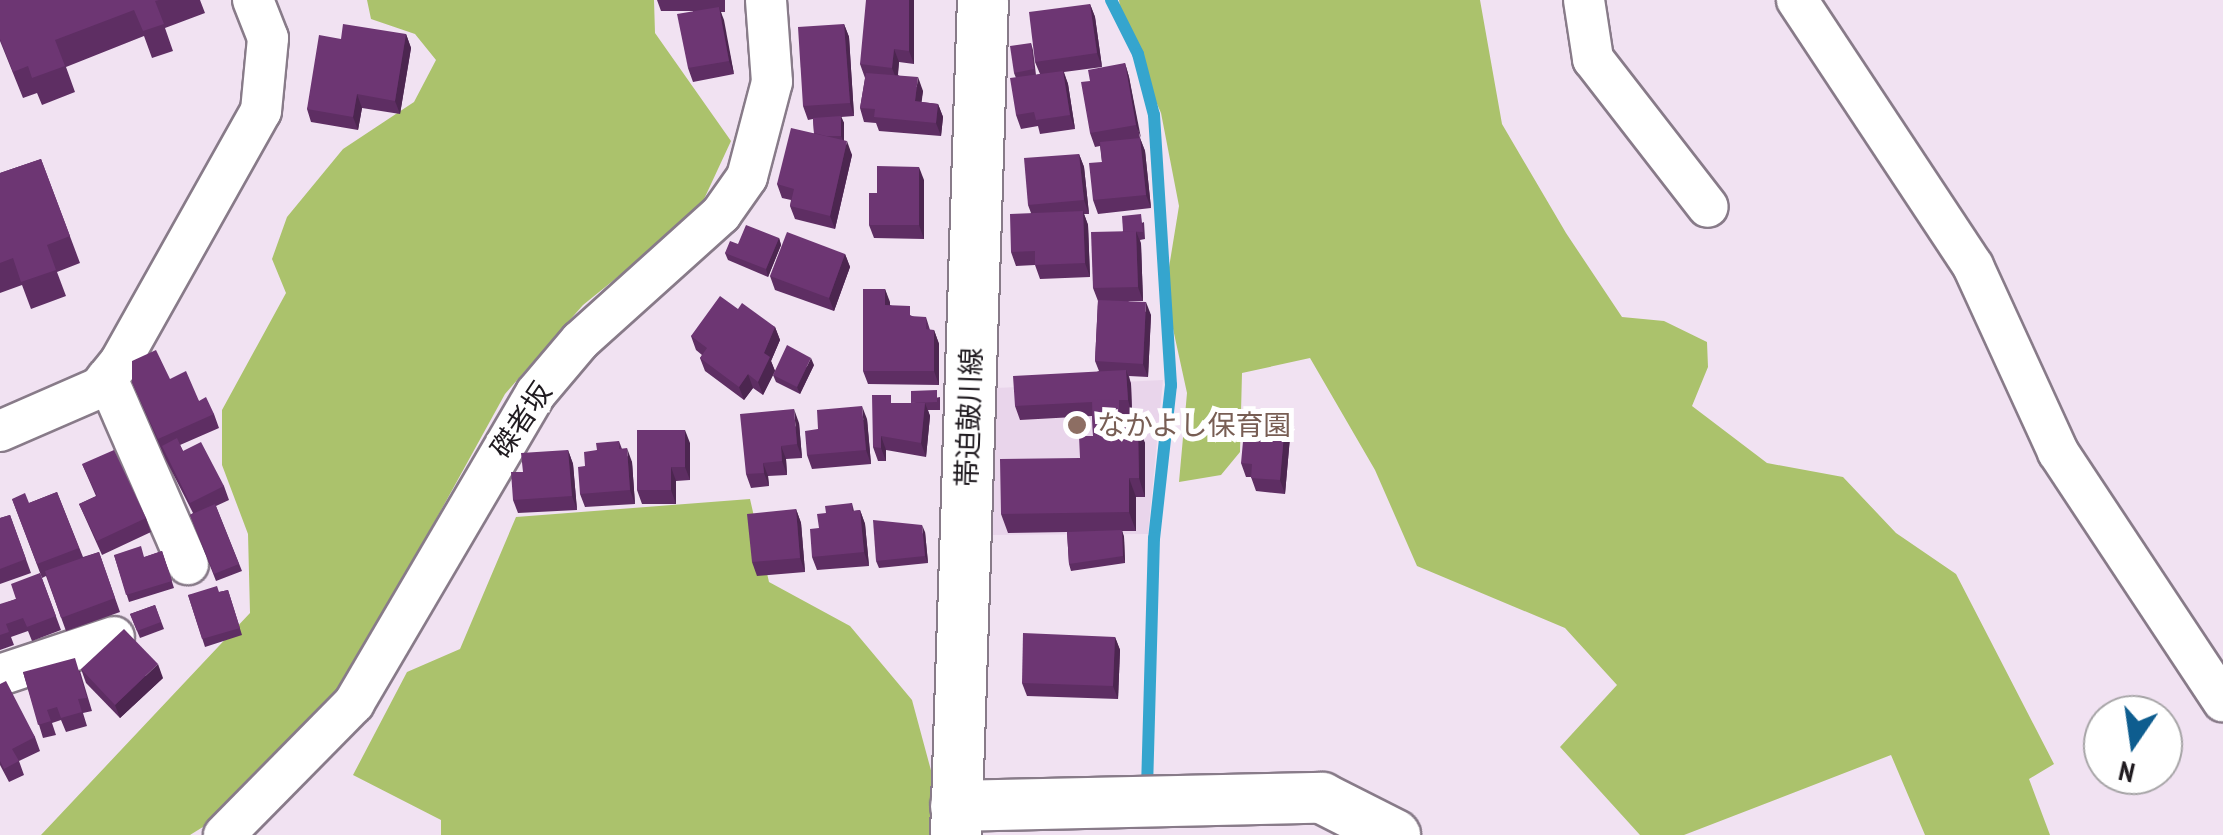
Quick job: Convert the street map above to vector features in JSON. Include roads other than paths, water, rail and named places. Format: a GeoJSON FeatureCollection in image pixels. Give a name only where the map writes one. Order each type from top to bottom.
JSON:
{"type":"FeatureCollection","features":[{"type":"Feature","properties":{"kind":"street"},"geometry":{"type":"LineString","coordinates":[[0,431],[65,408],[107,378],[257,123],[268,64],[253,0]]}},
{"type":"Feature","properties":{"kind":"street","name":"磔者坂"},"geometry":{"type":"LineString","coordinates":[[224,835],[354,704],[536,393],[580,341],[721,214],[747,177],[772,82],[766,0]]}},
{"type":"Feature","properties":{"kind":"street","name":"帯迫皷川線"},"geometry":{"type":"LineString","coordinates":[[956,820],[983,0]]}},
{"type":"Feature","properties":{"kind":"street"},"geometry":{"type":"LineString","coordinates":[[1584,0],[1593,59],[1708,206]]}},
{"type":"Feature","properties":{"kind":"street"},"geometry":{"type":"LineString","coordinates":[[1797,0],[1974,266],[2058,452],[2223,702]]}},
{"type":"Feature","properties":{"kind":"street"},"geometry":{"type":"LineString","coordinates":[[107,378],[188,564]]}},
{"type":"Feature","properties":{"kind":"street"},"geometry":{"type":"LineString","coordinates":[[0,675],[114,637]]}},
{"type":"Feature","properties":{"kind":"street"},"geometry":{"type":"LineString","coordinates":[[956,820],[1119,801],[1322,798],[1395,835]]}},
{"type":"Feature","properties":{"kind":"waterway"},"geometry":{"type":"LineString","coordinates":[[1111,0],[1138,54],[1154,115],[1171,385],[1154,538],[1147,793]]}},
{"type":"Feature","properties":{"kind":"place","name":"なかよし保育園"},"geometry":{"type":"Point","coordinates":[1077,425]}}]}
